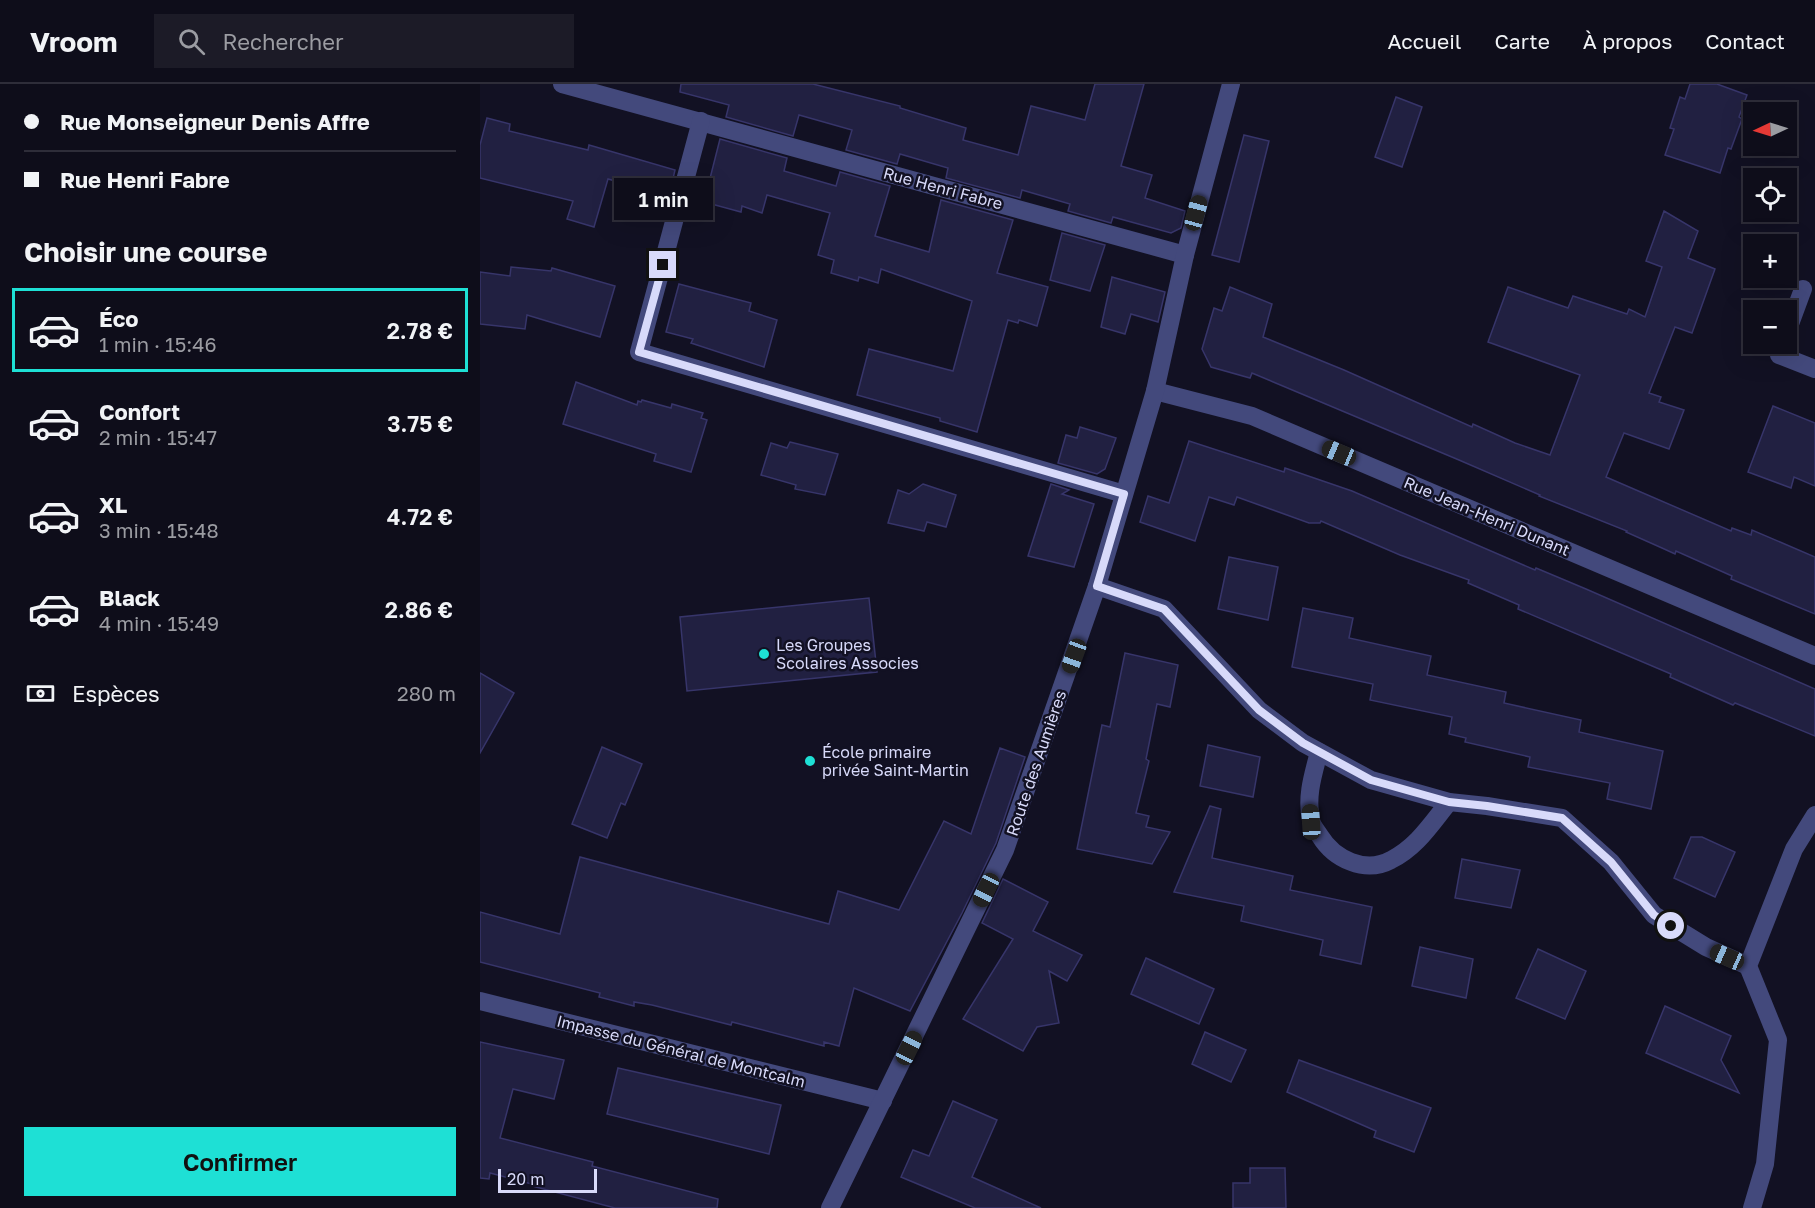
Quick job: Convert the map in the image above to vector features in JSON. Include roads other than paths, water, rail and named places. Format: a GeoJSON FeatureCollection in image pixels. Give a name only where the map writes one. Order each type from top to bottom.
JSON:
{"type":"FeatureCollection","features":[{"type":"Feature","properties":{"kind":"street","name":"Rue Henri Fabre"},"geometry":{"type":"LineString","coordinates":[[562,84],[1185,255]]}},
{"type":"Feature","properties":{"kind":"street","name":"Route des Aumières"},"geometry":{"type":"LineString","coordinates":[[830,1208],[1005,850],[1097,586],[1155,391],[1185,255],[1231,84]]}},
{"type":"Feature","properties":{"kind":"street"},"geometry":{"type":"LineString","coordinates":[[701,121],[639,352],[1124,494]]}},
{"type":"Feature","properties":{"kind":"street"},"geometry":{"type":"LineString","coordinates":[[1797,305],[1803,289]]}},
{"type":"Feature","properties":{"kind":"street"},"geometry":{"type":"LineString","coordinates":[[1779,354],[1815,369]]}},
{"type":"Feature","properties":{"kind":"street","name":"Rue Jean-Henri Dunant"},"geometry":{"type":"LineString","coordinates":[[1155,391],[1252,416],[1815,656]]}},
{"type":"Feature","properties":{"kind":"street"},"geometry":{"type":"LineString","coordinates":[[1097,586],[1164,609],[1259,710],[1303,743],[1371,780],[1449,802],[1562,818],[1611,862],[1654,915],[1706,947],[1748,966]]}},
{"type":"Feature","properties":{"kind":"street"},"geometry":{"type":"LineString","coordinates":[[1319,752],[1309,791],[1311,822],[1326,846],[1343,860],[1367,866],[1390,861],[1423,837],[1449,802]]}},
{"type":"Feature","properties":{"kind":"street"},"geometry":{"type":"LineString","coordinates":[[1752,1208],[1765,1164],[1778,1040],[1748,966],[1794,849],[1815,815]]}},
{"type":"Feature","properties":{"kind":"street","name":"Impasse du Général de Montcalm"},"geometry":{"type":"LineString","coordinates":[[480,1001],[883,1101]]}},
{"type":"Feature","properties":{"kind":"place","name":"Les Groupes Scolaires Associes"},"geometry":{"type":"Point","coordinates":[764,654]}},
{"type":"Feature","properties":{"kind":"place","name":"École primaire privée Saint-Martin"},"geometry":{"type":"Point","coordinates":[810,761]}}]}
